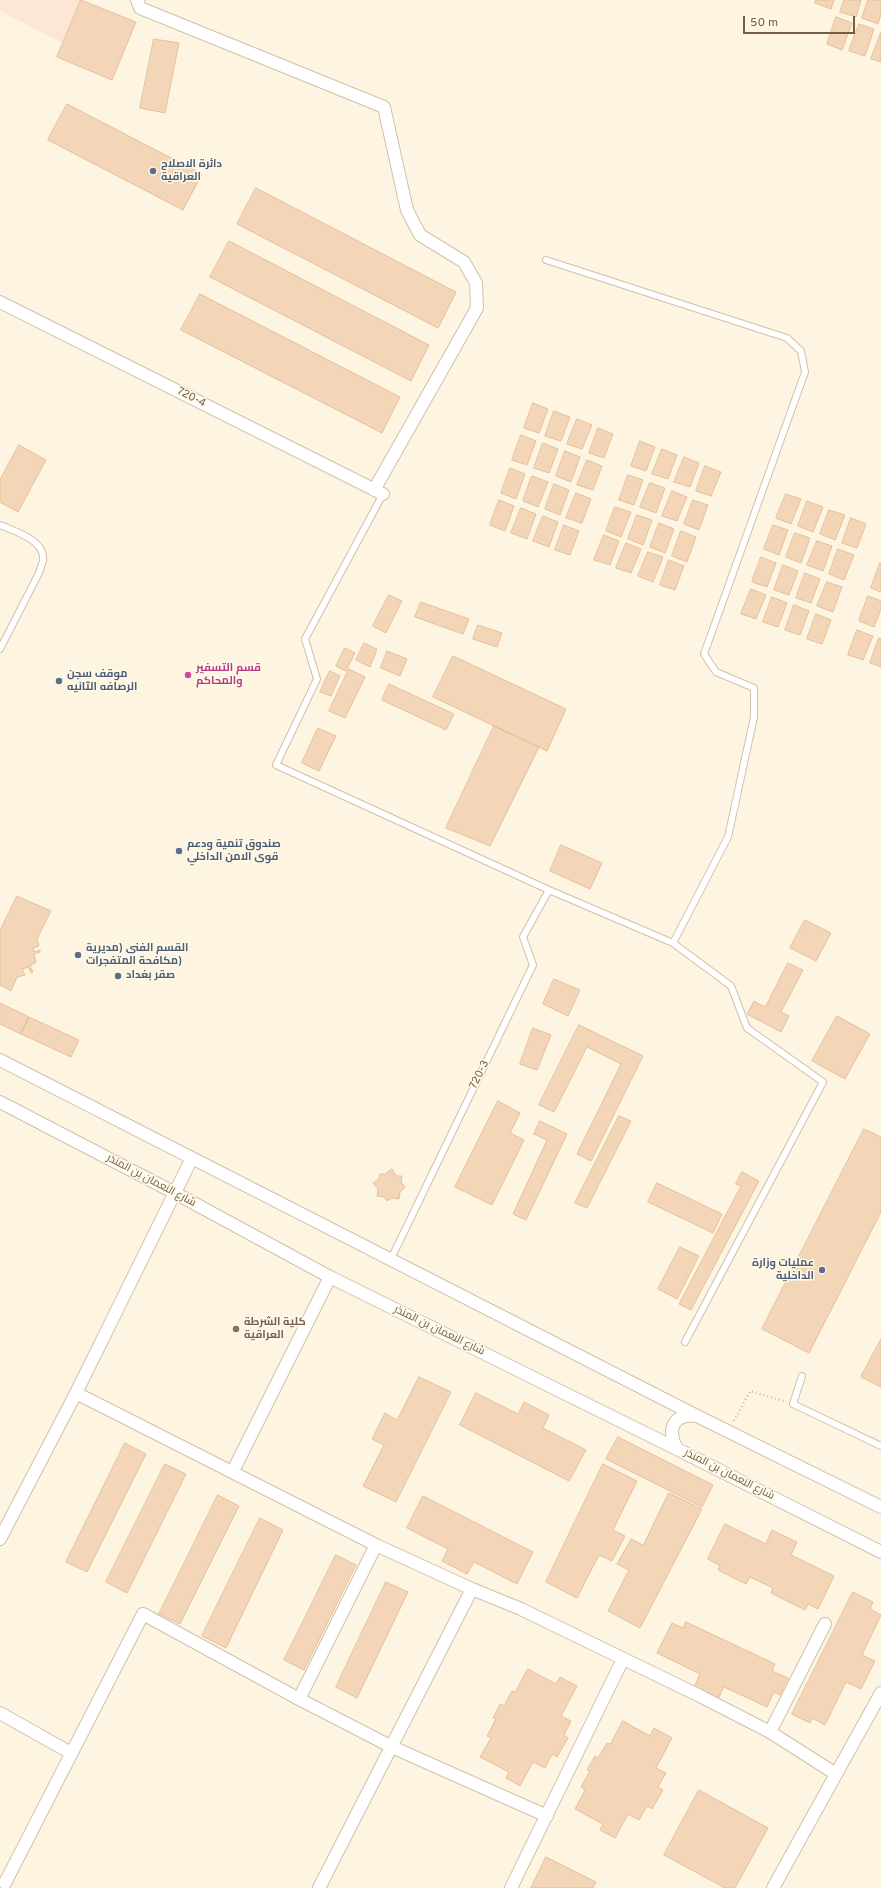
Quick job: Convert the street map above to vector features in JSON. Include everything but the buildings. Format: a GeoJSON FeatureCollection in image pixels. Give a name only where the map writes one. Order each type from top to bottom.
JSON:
{"type":"FeatureCollection","features":[{"type":"Feature","properties":{"kind":"street"},"geometry":{"type":"LineString","coordinates":[[137,0],[140,8],[384,107],[407,210],[410,216],[420,235],[464,262],[476,282],[477,308],[378,492]]}},
{"type":"Feature","properties":{"kind":"street","name":"720-4"},"geometry":{"type":"LineString","coordinates":[[0,302],[378,492]]}},
{"type":"Feature","properties":{"kind":"street"},"geometry":{"type":"LineString","coordinates":[[0,1060],[699,1417],[881,1507]]}},
{"type":"Feature","properties":{"kind":"street","name":"شارع النعمان بن المنذر"},"geometry":{"type":"LineString","coordinates":[[0,1102],[175,1193],[330,1277],[881,1552]]}},
{"type":"Feature","properties":{"kind":"street"},"geometry":{"type":"LineString","coordinates":[[0,1539],[76,1393],[192,1158]]}},
{"type":"Feature","properties":{"kind":"street"},"geometry":{"type":"LineString","coordinates":[[233,1471],[330,1277]]}},
{"type":"Feature","properties":{"kind":"street"},"geometry":{"type":"LineString","coordinates":[[76,1393],[233,1471],[376,1545],[472,1589],[521,1609],[770,1732],[836,1774]]}},
{"type":"Feature","properties":{"kind":"street"},"geometry":{"type":"LineString","coordinates":[[677,1449],[672,1437],[674,1424],[684,1416],[699,1417]]}},
{"type":"Feature","properties":{"kind":"street"},"geometry":{"type":"LineString","coordinates":[[299,1699],[376,1545]]}},
{"type":"Feature","properties":{"kind":"street"},"geometry":{"type":"LineString","coordinates":[[325,1886],[392,1747],[472,1589]]}},
{"type":"Feature","properties":{"kind":"street"},"geometry":{"type":"LineString","coordinates":[[7,1884],[71,1753],[143,1614],[299,1699],[392,1747],[547,1816]]}},
{"type":"Feature","properties":{"kind":"street"},"geometry":{"type":"LineString","coordinates":[[770,1732],[825,1624]]}},
{"type":"Feature","properties":{"kind":"street"},"geometry":{"type":"LineString","coordinates":[[512,1888],[623,1659]]}},
{"type":"Feature","properties":{"kind":"street"},"geometry":{"type":"LineString","coordinates":[[773,1888],[881,1693]]}},
{"type":"Feature","properties":{"kind":"street"},"geometry":{"type":"LineString","coordinates":[[0,1713],[71,1753]]}},
{"type":"Feature","properties":{"kind":"lane"},"geometry":{"type":"LineString","coordinates":[[546,260],[787,338],[801,351],[805,372],[704,654],[716,672],[754,688],[754,717],[728,837],[673,943]]}},
{"type":"Feature","properties":{"kind":"lane"},"geometry":{"type":"LineString","coordinates":[[378,492],[305,639],[317,679],[276,766],[549,890],[673,943],[731,986],[747,1028],[823,1082],[685,1342]]}},
{"type":"Feature","properties":{"kind":"lane"},"geometry":{"type":"LineString","coordinates":[[0,525],[30,538],[40,548],[43,559],[39,572],[0,649]]}},
{"type":"Feature","properties":{"kind":"lane","name":"720-3"},"geometry":{"type":"LineString","coordinates":[[391,1259],[533,965],[523,937],[549,890]]}},
{"type":"Feature","properties":{"kind":"lane"},"geometry":{"type":"LineString","coordinates":[[802,1376],[793,1404],[881,1446]]}},
{"type":"Feature","properties":{"kind":"path"},"geometry":{"type":"LineString","coordinates":[[729,1432],[750,1391],[793,1404]]}},
{"type":"Feature","properties":{"kind":"shaded area"},"geometry":{"type":"Polygon","coordinates":[[[0,0],[81,0],[63,43],[0,11],[0,0]]]}},
{"type":"Feature","properties":{"kind":"place","name":"دائرة الاصلاح العراقية"},"geometry":{"type":"Point","coordinates":[153,171]}},
{"type":"Feature","properties":{"kind":"place","name":"قسم التسفير والمحاكم"},"geometry":{"type":"Point","coordinates":[188,675]}},
{"type":"Feature","properties":{"kind":"place","name":"موقف سجن الرصافه الثانيه"},"geometry":{"type":"Point","coordinates":[59,681]}},
{"type":"Feature","properties":{"kind":"place","name":"صندوق تنمية ودعم قوى الامن الداخلي"},"geometry":{"type":"Point","coordinates":[179,851]}},
{"type":"Feature","properties":{"kind":"place","name":"القسم الفني (مديرية مكافحة المتفجرات)"},"geometry":{"type":"Point","coordinates":[78,955]}},
{"type":"Feature","properties":{"kind":"place","name":"صقر بغداد"},"geometry":{"type":"Point","coordinates":[118,976]}},
{"type":"Feature","properties":{"kind":"place","name":"عمليات وزارة الداخلية"},"geometry":{"type":"Point","coordinates":[822,1270]}},
{"type":"Feature","properties":{"kind":"place","name":"كلية الشرطة العراقية"},"geometry":{"type":"Point","coordinates":[236,1329]}}]}
